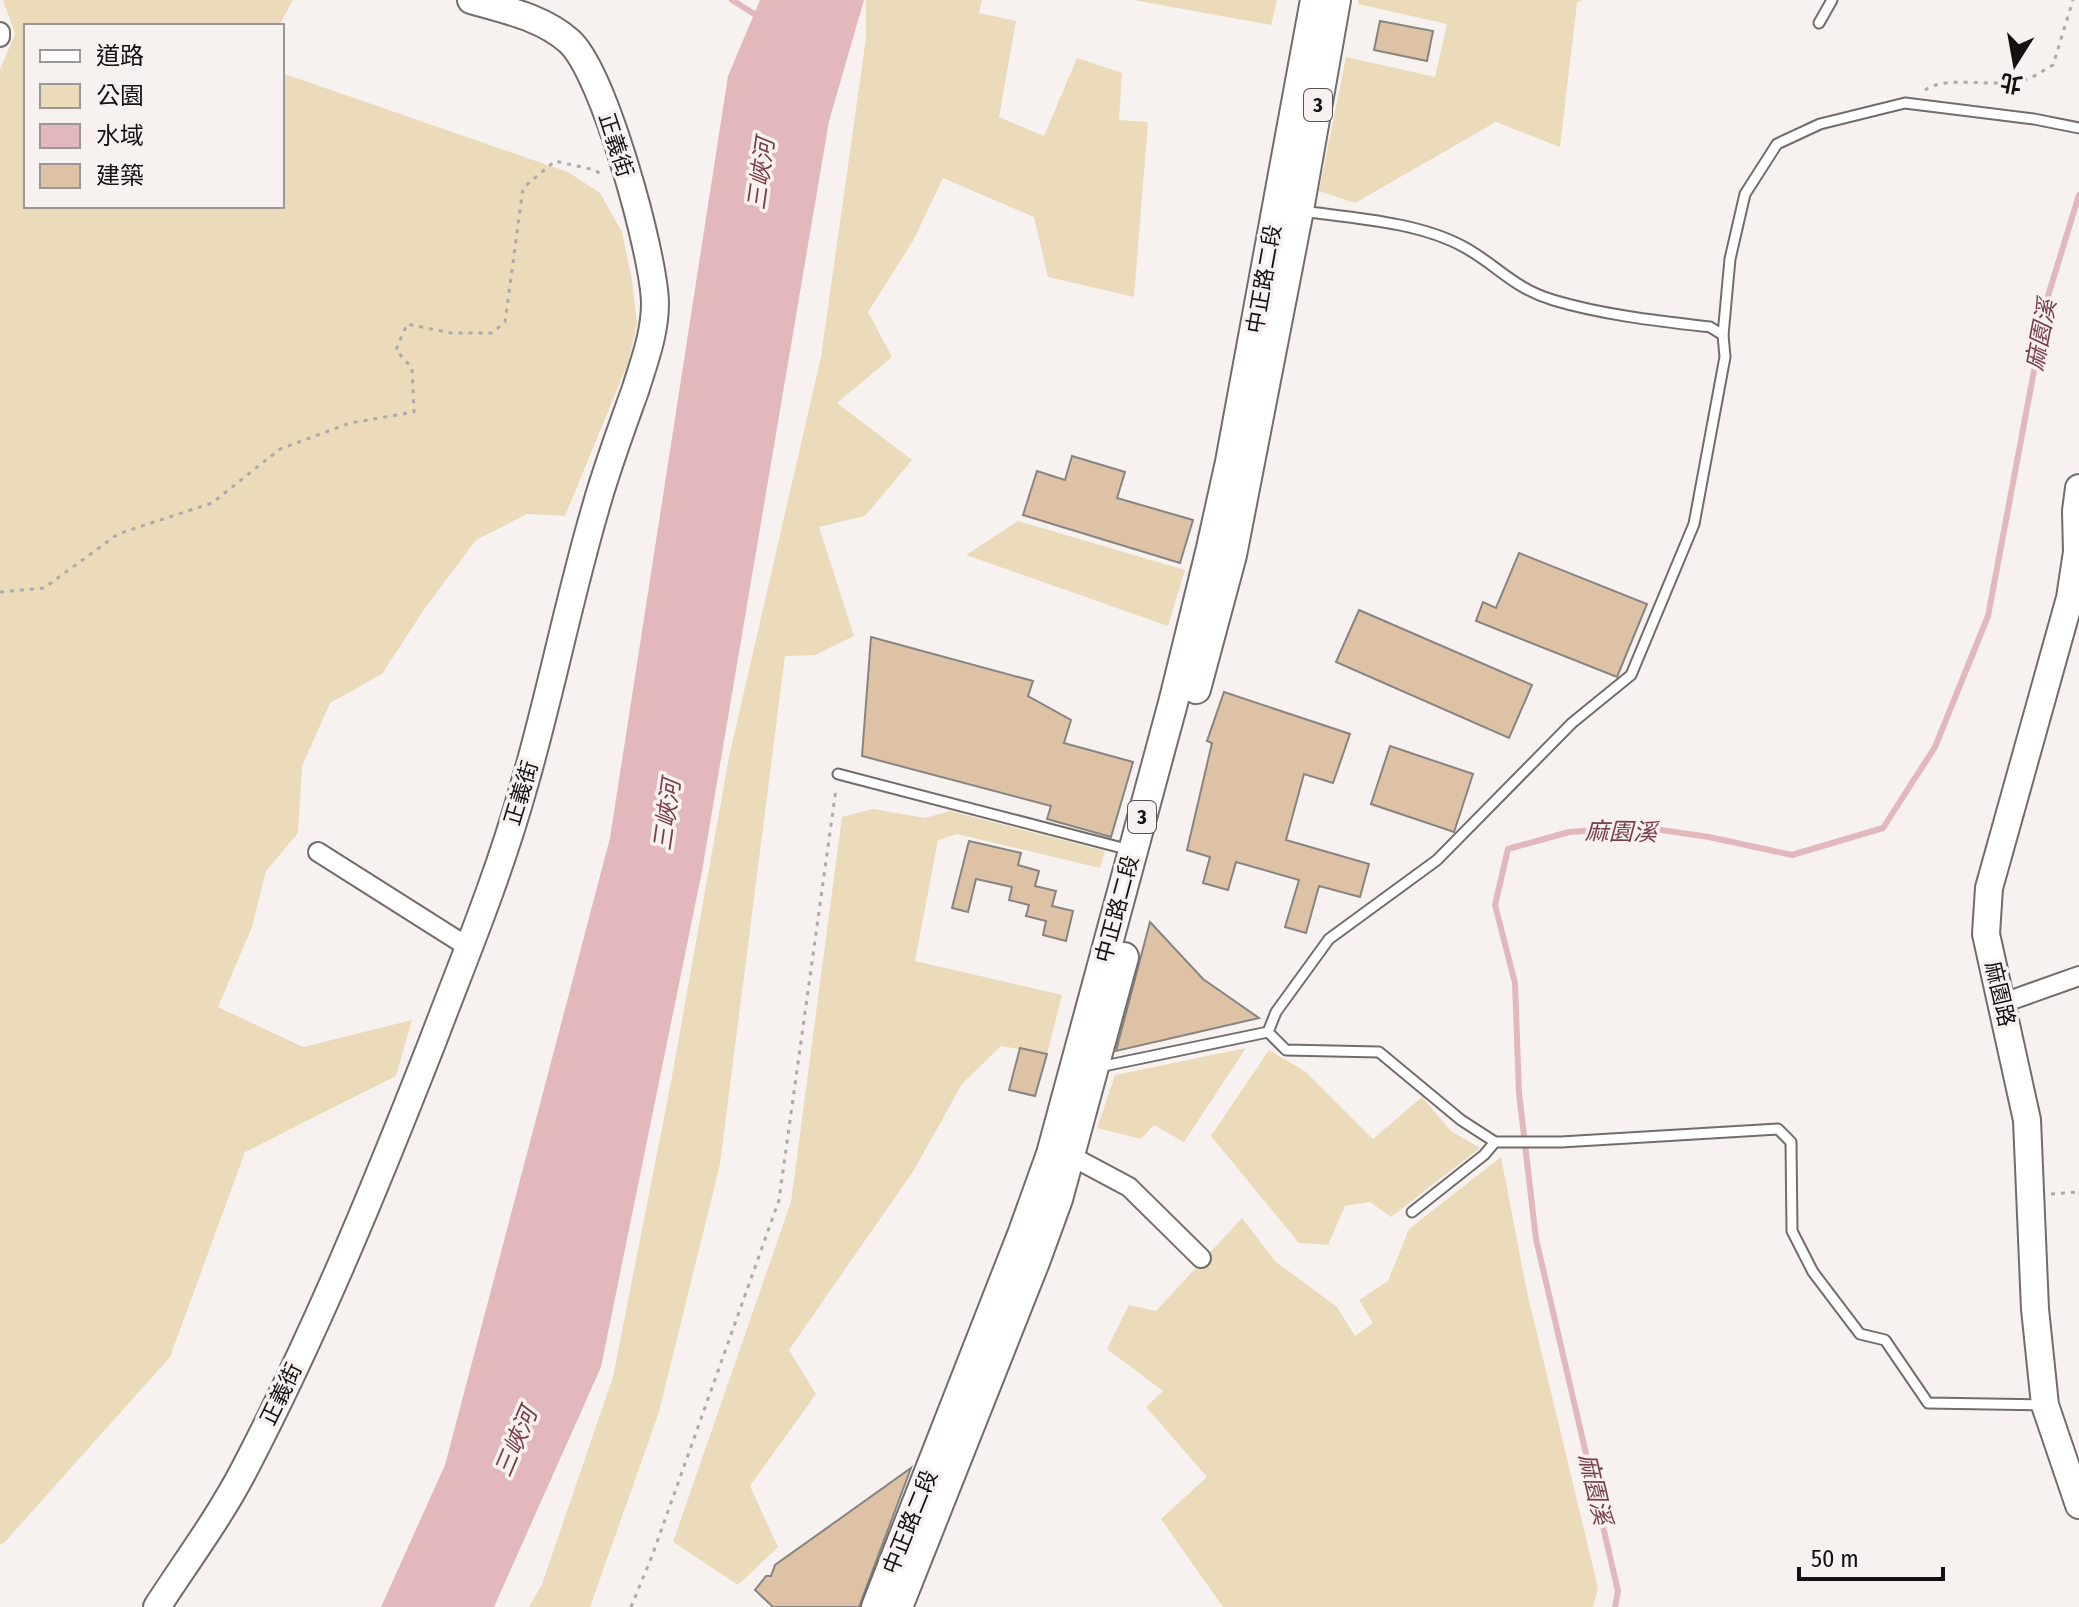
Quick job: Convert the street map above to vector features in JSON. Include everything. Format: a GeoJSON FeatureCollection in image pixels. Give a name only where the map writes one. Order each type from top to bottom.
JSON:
{"type":"FeatureCollection","features":[{"type":"Feature","properties":{"kind":"main road","name":"中正路二段"},"geometry":{"type":"LineString","coordinates":[[876,1607],[1051,1154],[1176,689],[1230,462],[1315,0]]}},
{"type":"Feature","properties":{"kind":"main road","name":"中正路二段"},"geometry":{"type":"LineString","coordinates":[[898,1607],[1035,1262],[1071,1156],[1095,1068],[1232,555],[1336,0]]}},
{"type":"Feature","properties":{"kind":"street","name":"正義街"},"geometry":{"type":"LineString","coordinates":[[157,1607],[241,1475],[319,1317],[351,1247],[468,947],[522,792],[595,510],[652,333],[655,302],[647,250],[598,87],[587,64],[574,45],[552,28],[519,14],[471,0]]}},
{"type":"Feature","properties":{"kind":"street","name":"麻園路"},"geometry":{"type":"LineString","coordinates":[[2079,488],[2077,552],[2070,598],[1989,888],[1986,934],[2027,1120],[2035,1309],[2045,1405],[2079,1505]]}},
{"type":"Feature","properties":{"kind":"street"},"geometry":{"type":"LineString","coordinates":[[318,852],[468,947]]}},
{"type":"Feature","properties":{"kind":"street"},"geometry":{"type":"LineString","coordinates":[[2003,1003],[2079,976]]}},
{"type":"Feature","properties":{"kind":"street"},"geometry":{"type":"LineString","coordinates":[[1071,1156],[1129,1187],[1201,1258]]}},
{"type":"Feature","properties":{"kind":"lane"},"geometry":{"type":"LineString","coordinates":[[1819,23],[1832,0]]}},
{"type":"Feature","properties":{"kind":"lane"},"geometry":{"type":"LineString","coordinates":[[1268,1032],[1276,1012],[1329,939],[1437,860],[1572,723],[1631,675],[1694,524],[1725,357],[1723,335],[1730,259],[1745,194],[1777,144],[1820,124],[1905,103],[2034,119],[2079,128]]}},
{"type":"Feature","properties":{"kind":"lane"},"geometry":{"type":"LineString","coordinates":[[1299,210],[1380,222],[1435,235],[1464,247],[1519,286],[1553,299],[1594,309],[1710,327],[1723,335]]}},
{"type":"Feature","properties":{"kind":"lane"},"geometry":{"type":"LineString","coordinates":[[838,774],[1133,851]]}},
{"type":"Feature","properties":{"kind":"lane"},"geometry":{"type":"LineString","coordinates":[[1095,1068],[1268,1032]]}},
{"type":"Feature","properties":{"kind":"lane"},"geometry":{"type":"LineString","coordinates":[[1268,1032],[1286,1050],[1379,1052],[1461,1120],[1495,1142],[1561,1142],[1778,1129],[1791,1142],[1792,1231],[1813,1272],[1860,1334],[1885,1340],[1928,1403],[2045,1405]]}},
{"type":"Feature","properties":{"kind":"lane"},"geometry":{"type":"LineString","coordinates":[[1412,1212],[1484,1155],[1495,1142]]}},
{"type":"Feature","properties":{"kind":"path"},"geometry":{"type":"LineString","coordinates":[[1905,103],[1934,84],[1991,84],[2026,80],[2053,65],[2073,0]]}},
{"type":"Feature","properties":{"kind":"path"},"geometry":{"type":"LineString","coordinates":[[0,592],[44,588],[118,534],[212,503],[280,449],[350,423],[414,412],[412,368],[396,350],[407,324],[451,333],[492,333],[505,322],[523,188],[555,161],[595,170],[605,178]]}},
{"type":"Feature","properties":{"kind":"path"},"geometry":{"type":"LineString","coordinates":[[631,1607],[779,1200],[838,774]]}},
{"type":"Feature","properties":{"kind":"path"},"geometry":{"type":"LineString","coordinates":[[2030,1196],[2079,1192]]}},
{"type":"Feature","properties":{"kind":"green space"},"geometry":{"type":"Polygon","coordinates":[[[3,0],[293,0],[280,24],[24,24],[24,208],[284,208],[284,74],[568,172],[600,193],[622,232],[637,324],[628,363],[565,516],[527,514],[476,540],[425,608],[382,674],[330,703],[302,766],[298,833],[266,871],[252,927],[218,1007],[303,1047],[412,1020],[396,1076],[245,1152],[170,1357],[0,1544],[0,69],[15,34],[3,0]]]}},
{"type":"Feature","properties":{"kind":"green space"},"geometry":{"type":"Polygon","coordinates":[[[866,0],[982,0],[979,13],[1016,21],[999,117],[1044,136],[1077,58],[1122,73],[1119,120],[1148,122],[1134,297],[1048,277],[1034,217],[943,178],[913,241],[868,312],[892,357],[837,403],[912,460],[865,516],[819,527],[854,636],[815,655],[785,656],[720,1164],[659,1412],[590,1607],[529,1607],[542,1584],[613,1377],[671,1082],[729,757],[821,357],[866,38],[866,0]]]}},
{"type":"Feature","properties":{"kind":"green space"},"geometry":{"type":"Polygon","coordinates":[[[1133,0],[1277,0],[1271,25],[1133,0]]]}},
{"type":"Feature","properties":{"kind":"green space"},"geometry":{"type":"Polygon","coordinates":[[[1358,0],[1582,0],[1577,3],[1560,147],[1496,122],[1355,203],[1319,191],[1346,57],[1435,77],[1447,24],[1358,4],[1358,0]]]}},
{"type":"Feature","properties":{"kind":"green space"},"geometry":{"type":"Polygon","coordinates":[[[1018,521],[1185,570],[1168,626],[966,555],[1018,521]]]}},
{"type":"Feature","properties":{"kind":"green space"},"geometry":{"type":"Polygon","coordinates":[[[873,809],[925,818],[950,811],[1105,851],[1100,868],[957,834],[938,840],[915,961],[1062,995],[1047,1054],[1001,1046],[962,1084],[914,1170],[789,1350],[816,1394],[750,1486],[778,1547],[738,1585],[673,1542],[791,1202],[842,817],[873,809]]]}},
{"type":"Feature","properties":{"kind":"green space"},"geometry":{"type":"Polygon","coordinates":[[[1246,1048],[1184,1142],[1154,1125],[1141,1139],[1097,1128],[1115,1075],[1246,1048]]]}},
{"type":"Feature","properties":{"kind":"green space"},"geometry":{"type":"Polygon","coordinates":[[[1269,1050],[1306,1072],[1373,1139],[1422,1097],[1451,1131],[1480,1148],[1391,1217],[1370,1202],[1345,1206],[1328,1245],[1299,1243],[1211,1136],[1269,1050]]]}},
{"type":"Feature","properties":{"kind":"green space"},"geometry":{"type":"Polygon","coordinates":[[[1501,1157],[1527,1292],[1598,1588],[1593,1607],[1223,1607],[1161,1519],[1207,1477],[1146,1407],[1163,1391],[1107,1349],[1129,1305],[1156,1311],[1242,1218],[1275,1261],[1337,1307],[1355,1336],[1373,1323],[1359,1300],[1388,1281],[1409,1229],[1501,1157]]]}},
{"type":"Feature","properties":{"kind":"water","name":"三峽河"},"geometry":{"type":"Polygon","coordinates":[[[760,0],[864,0],[829,121],[702,871],[601,1367],[494,1607],[381,1607],[445,1465],[610,838],[728,76],[760,0]]]}},
{"type":"Feature","properties":{"kind":"building"},"geometry":{"type":"Polygon","coordinates":[[[1380,21],[1433,31],[1427,61],[1374,50],[1380,21]]]}},
{"type":"Feature","properties":{"kind":"building"},"geometry":{"type":"Polygon","coordinates":[[[1072,456],[1125,472],[1117,498],[1193,520],[1180,563],[1023,515],[1037,471],[1065,480],[1072,456]]]}},
{"type":"Feature","properties":{"kind":"building"},"geometry":{"type":"Polygon","coordinates":[[[1519,553],[1647,604],[1617,677],[1476,621],[1483,602],[1496,608],[1519,553]]]}},
{"type":"Feature","properties":{"kind":"building"},"geometry":{"type":"Polygon","coordinates":[[[1359,610],[1532,685],[1509,738],[1336,662],[1359,610]]]}},
{"type":"Feature","properties":{"kind":"building"},"geometry":{"type":"Polygon","coordinates":[[[871,637],[1033,681],[1028,696],[1071,720],[1064,743],[1133,762],[1111,837],[1047,819],[1051,806],[862,756],[871,637]]]}},
{"type":"Feature","properties":{"kind":"building"},"geometry":{"type":"Polygon","coordinates":[[[1224,692],[1350,734],[1333,783],[1304,774],[1286,840],[1369,864],[1360,897],[1319,886],[1306,933],[1285,927],[1299,880],[1236,862],[1228,890],[1203,883],[1210,857],[1187,850],[1212,743],[1207,741],[1224,692]]]}},
{"type":"Feature","properties":{"kind":"building"},"geometry":{"type":"Polygon","coordinates":[[[1390,746],[1473,774],[1454,832],[1371,804],[1390,746]]]}},
{"type":"Feature","properties":{"kind":"building"},"geometry":{"type":"Polygon","coordinates":[[[969,841],[1021,853],[1018,865],[1039,871],[1035,886],[1056,891],[1052,906],[1073,911],[1066,941],[1043,935],[1046,921],[1026,916],[1029,905],[1009,900],[1012,887],[976,879],[968,912],[952,908],[969,841]]]}},
{"type":"Feature","properties":{"kind":"building"},"geometry":{"type":"Polygon","coordinates":[[[1150,922],[1203,979],[1259,1018],[1116,1051],[1150,922]]]}},
{"type":"Feature","properties":{"kind":"building"},"geometry":{"type":"Polygon","coordinates":[[[1020,1048],[1047,1054],[1035,1096],[1009,1090],[1020,1048]]]}},
{"type":"Feature","properties":{"kind":"building"},"geometry":{"type":"Polygon","coordinates":[[[911,1468],[859,1607],[773,1607],[755,1590],[766,1576],[771,1576],[775,1565],[911,1468]]]}},
{"type":"Feature","properties":{"kind":"waterway"},"geometry":{"type":"LineString","coordinates":[[732,0],[759,17]]}},
{"type":"Feature","properties":{"kind":"waterway","name":"麻園溪"},"geometry":{"type":"LineString","coordinates":[[1615,1607],[1618,1591],[1536,1239],[1519,1093],[1515,983],[1495,905],[1508,849],[1569,832],[1641,827],[1709,837],[1792,855],[1883,828],[1935,747],[1988,616],[2048,296],[2079,195]]}}]}
